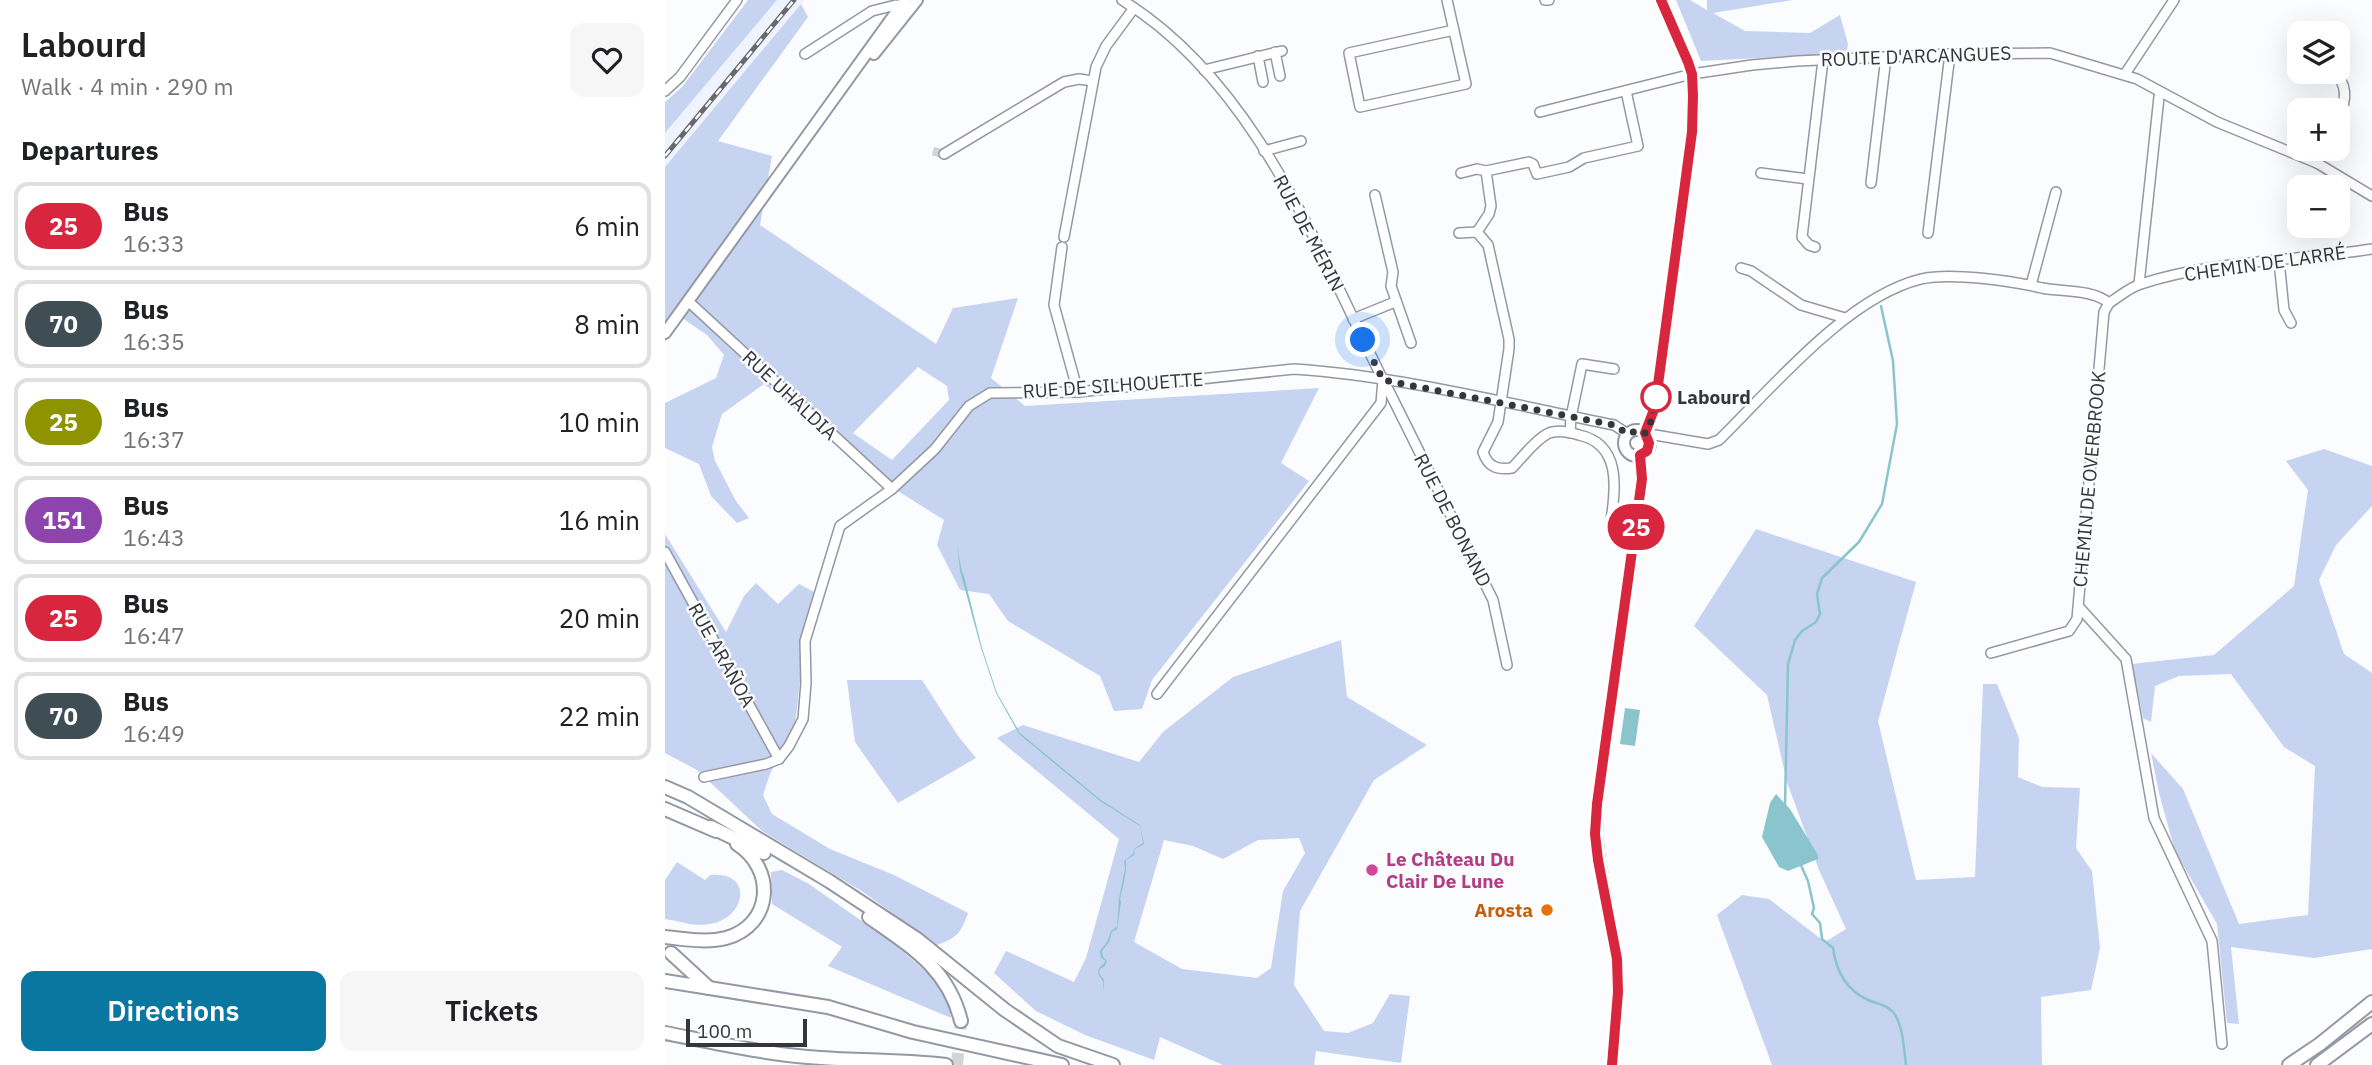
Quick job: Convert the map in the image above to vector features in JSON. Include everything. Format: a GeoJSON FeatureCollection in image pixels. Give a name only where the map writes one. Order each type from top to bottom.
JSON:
{"type":"FeatureCollection","features":[{"type":"Feature","properties":{"kind":"highway"},"geometry":{"type":"LineString","coordinates":[[665,787],[688,797],[829,881],[917,939],[1005,1010],[1058,1046],[1113,1065]]}},
{"type":"Feature","properties":{"kind":"highway"},"geometry":{"type":"LineString","coordinates":[[665,809],[745,842],[801,873],[899,939],[931,964],[947,982],[965,1021],[963,1000],[953,980],[899,928]]}},
{"type":"Feature","properties":{"kind":"highway"},"geometry":{"type":"LineString","coordinates":[[665,937],[709,941],[727,938],[743,930],[756,918],[764,899],[765,883],[758,864],[742,847],[711,827]]}},
{"type":"Feature","properties":{"kind":"highway"},"geometry":{"type":"LineString","coordinates":[[671,953],[709,989]]}},
{"type":"Feature","properties":{"kind":"highway"},"geometry":{"type":"LineString","coordinates":[[665,981],[828,1007],[913,1032],[1062,1065]]}},
{"type":"Feature","properties":{"kind":"highway"},"geometry":{"type":"LineString","coordinates":[[2289,1065],[2372,1002]]}},
{"type":"Feature","properties":{"kind":"highway"},"geometry":{"type":"LineString","coordinates":[[2317,1065],[2372,1024]]}},
{"type":"Feature","properties":{"kind":"highway"},"geometry":{"type":"LineString","coordinates":[[665,1033],[729,1046],[818,1058],[914,1061],[946,1065]]}},
{"type":"Feature","properties":{"kind":"main road"},"geometry":{"type":"LineString","coordinates":[[827,110],[917,0]]}},
{"type":"Feature","properties":{"kind":"main road"},"geometry":{"type":"LineString","coordinates":[[1647,436],[1638,430],[1628,434],[1624,441],[1625,449],[1632,455],[1640,455],[1649,447],[1647,436],[1655,407],[1692,132],[1692,74],[1661,0]]}},
{"type":"Feature","properties":{"kind":"main road"},"geometry":{"type":"LineString","coordinates":[[665,333],[711,266],[827,110],[900,2]]}},
{"type":"Feature","properties":{"kind":"main road"},"geometry":{"type":"LineString","coordinates":[[1612,1065],[1618,992],[1617,959],[1595,834],[1642,479],[1640,455]]}},
{"type":"Feature","properties":{"kind":"street"},"geometry":{"type":"LineString","coordinates":[[665,91],[680,77],[737,0]]}},
{"type":"Feature","properties":{"kind":"street","name":"RUE DE MÉRIN"},"geometry":{"type":"LineString","coordinates":[[1122,0],[1183,47],[1246,121],[1292,198],[1383,380]]}},
{"type":"Feature","properties":{"kind":"street"},"geometry":{"type":"LineString","coordinates":[[1447,0],[1454,30],[1466,84],[1360,107],[1349,53],[1454,30]]}},
{"type":"Feature","properties":{"kind":"street"},"geometry":{"type":"LineString","coordinates":[[2125,74],[2174,0]]}},
{"type":"Feature","properties":{"kind":"street"},"geometry":{"type":"LineString","coordinates":[[805,54],[871,11],[900,2]]}},
{"type":"Feature","properties":{"kind":"street"},"geometry":{"type":"LineString","coordinates":[[1079,392],[1054,305],[1063,242],[1096,68],[1106,46],[1134,8]]}},
{"type":"Feature","properties":{"kind":"street"},"geometry":{"type":"LineString","coordinates":[[1204,70],[1279,52],[1280,76]]}},
{"type":"Feature","properties":{"kind":"street","name":"ROUTE D'ARCANGUES"},"geometry":{"type":"LineString","coordinates":[[1540,112],[1692,74],[1752,65],[1950,54],[2050,53],[2137,79],[2217,122],[2292,151],[2372,196]]}},
{"type":"Feature","properties":{"kind":"street"},"geometry":{"type":"LineString","coordinates":[[1928,233],[1950,54]]}},
{"type":"Feature","properties":{"kind":"street"},"geometry":{"type":"LineString","coordinates":[[1258,56],[1263,82]]}},
{"type":"Feature","properties":{"kind":"street"},"geometry":{"type":"LineString","coordinates":[[1871,183],[1887,57]]}},
{"type":"Feature","properties":{"kind":"street"},"geometry":{"type":"LineString","coordinates":[[1815,247],[1802,237],[1822,60]]}},
{"type":"Feature","properties":{"kind":"street"},"geometry":{"type":"LineString","coordinates":[[944,154],[1065,82],[1079,79],[1093,81]]}},
{"type":"Feature","properties":{"kind":"street"},"geometry":{"type":"LineString","coordinates":[[1461,173],[1529,162],[1533,164],[1537,174],[1569,167],[1584,158],[1638,146],[1626,91]]}},
{"type":"Feature","properties":{"kind":"street"},"geometry":{"type":"LineString","coordinates":[[2139,284],[2161,93]]}},
{"type":"Feature","properties":{"kind":"street"},"geometry":{"type":"LineString","coordinates":[[1264,150],[1301,141]]}},
{"type":"Feature","properties":{"kind":"street"},"geometry":{"type":"LineString","coordinates":[[1477,232],[1489,215],[1491,206],[1486,171]]}},
{"type":"Feature","properties":{"kind":"street"},"geometry":{"type":"LineString","coordinates":[[1761,173],[1808,179]]}},
{"type":"Feature","properties":{"kind":"street"},"geometry":{"type":"LineString","coordinates":[[2031,285],[2056,192]]}},
{"type":"Feature","properties":{"kind":"street"},"geometry":{"type":"LineString","coordinates":[[1375,195],[1393,272],[1391,286],[1411,343]]}},
{"type":"Feature","properties":{"kind":"street"},"geometry":{"type":"LineString","coordinates":[[1459,233],[1477,232]]}},
{"type":"Feature","properties":{"kind":"street"},"geometry":{"type":"LineString","coordinates":[[1477,232],[1488,244],[1510,349],[1498,422],[1483,452],[1487,462],[1499,470],[1512,468],[1549,433],[1585,436],[1603,449],[1613,466],[1616,486],[1611,520]]}},
{"type":"Feature","properties":{"kind":"street","name":"CHEMIN DE LARRÉ"},"geometry":{"type":"LineString","coordinates":[[2109,303],[2139,284],[2210,267],[2372,248]]}},
{"type":"Feature","properties":{"kind":"street"},"geometry":{"type":"LineString","coordinates":[[2279,261],[2284,310],[2291,323]]}},
{"type":"Feature","properties":{"kind":"street"},"geometry":{"type":"LineString","coordinates":[[1741,268],[1752,271],[1801,305],[1845,318]]}},
{"type":"Feature","properties":{"kind":"street"},"geometry":{"type":"LineString","coordinates":[[1647,436],[1708,444],[1719,440],[1845,318],[1894,289],[1921,279],[1947,277],[2031,285],[2098,296],[2109,303]]}},
{"type":"Feature","properties":{"kind":"street","name":"RUE UHALDIA"},"geometry":{"type":"LineString","coordinates":[[688,301],[892,489]]}},
{"type":"Feature","properties":{"kind":"street"},"geometry":{"type":"LineString","coordinates":[[1353,319],[1395,302]]}},
{"type":"Feature","properties":{"kind":"street","name":"CHEMIN DE OVERBROOK"},"geometry":{"type":"LineString","coordinates":[[2109,303],[2103,312],[2079,607],[2126,659],[2154,818],[2212,941],[2222,1044]]}},
{"type":"Feature","properties":{"kind":"street"},"geometry":{"type":"LineString","coordinates":[[1570,433],[1582,364],[1614,369]]}},
{"type":"Feature","properties":{"kind":"street","name":"RUE DE SILHOUETTE"},"geometry":{"type":"LineString","coordinates":[[779,759],[803,719],[805,641],[840,526],[892,489],[935,449],[969,406],[990,393],[1079,392],[1294,369],[1330,371],[1614,425],[1628,434]]}},
{"type":"Feature","properties":{"kind":"street"},"geometry":{"type":"LineString","coordinates":[[1157,694],[1381,402],[1383,380]]}},
{"type":"Feature","properties":{"kind":"street","name":"RUE DE BONAND"},"geometry":{"type":"LineString","coordinates":[[1383,380],[1493,600],[1507,665]]}},
{"type":"Feature","properties":{"kind":"street","name":"RUE ARAÑOA"},"geometry":{"type":"LineString","coordinates":[[665,552],[779,759]]}},
{"type":"Feature","properties":{"kind":"street"},"geometry":{"type":"LineString","coordinates":[[1991,653],[2069,631],[2077,619],[2079,607]]}},
{"type":"Feature","properties":{"kind":"street"},"geometry":{"type":"LineString","coordinates":[[703,777],[779,759]]}},
{"type":"Feature","properties":{"kind":"shaded area"},"geometry":{"type":"Polygon","coordinates":[[[748,0],[777,0],[665,133],[665,102],[682,87],[748,0]]]}},
{"type":"Feature","properties":{"kind":"shaded area"},"geometry":{"type":"Polygon","coordinates":[[[777,0],[805,0],[665,167],[665,133],[777,0]]]}},
{"type":"Feature","properties":{"kind":"shaded area"},"geometry":{"type":"Polygon","coordinates":[[[1676,0],[1690,0],[1707,10],[1707,0],[1793,0],[1713,13],[1745,31],[1810,33],[1840,15],[1848,44],[1847,50],[1838,54],[1701,61],[1676,0]]]}},
{"type":"Feature","properties":{"kind":"shaded area"},"geometry":{"type":"Polygon","coordinates":[[[801,4],[808,17],[718,141],[772,156],[760,225],[936,344],[953,308],[1018,298],[991,378],[1025,406],[1319,388],[1281,463],[1309,481],[1152,680],[1142,709],[1114,711],[1100,676],[1008,621],[989,594],[960,590],[937,545],[944,520],[890,486],[764,384],[722,414],[712,447],[715,461],[736,501],[749,518],[737,523],[711,496],[699,464],[665,448],[665,403],[716,378],[724,355],[707,335],[682,318],[665,342],[665,167],[801,4]],[[918,367],[853,433],[892,460],[949,400],[947,386],[918,367]]]}},
{"type":"Feature","properties":{"kind":"shaded area"},"geometry":{"type":"Polygon","coordinates":[[[2324,449],[2372,466],[2372,506],[2336,545],[2319,580],[2344,654],[2372,673],[2372,949],[2314,958],[2231,947],[2239,1024],[2227,1023],[2217,924],[2175,851],[2151,753],[2183,789],[2239,924],[2308,915],[2315,766],[2284,747],[2231,674],[2179,676],[2155,686],[2151,722],[2143,718],[2132,664],[2214,655],[2294,586],[2308,490],[2286,461],[2324,449]]]}},
{"type":"Feature","properties":{"kind":"shaded area"},"geometry":{"type":"Polygon","coordinates":[[[1756,529],[1916,582],[1878,721],[1916,880],[1975,877],[1983,684],[1997,684],[2019,738],[2018,777],[2042,787],[2080,788],[2076,848],[2092,871],[2100,948],[2091,990],[2041,997],[2042,1065],[1772,1065],[1717,915],[1742,895],[1769,899],[1825,942],[1846,929],[1819,870],[1787,782],[1767,695],[1694,626],[1756,529]]]}},
{"type":"Feature","properties":{"kind":"shaded area"},"geometry":{"type":"Polygon","coordinates":[[[665,534],[726,632],[744,596],[756,583],[778,604],[799,584],[814,592],[805,637],[795,725],[770,774],[763,795],[772,814],[830,849],[894,875],[968,913],[954,937],[937,945],[863,892],[762,831],[697,770],[665,753],[665,534]]]}},
{"type":"Feature","properties":{"kind":"shaded area"},"geometry":{"type":"Polygon","coordinates":[[[956,539],[982,648],[997,693],[1020,733],[1101,800],[1140,825],[1144,844],[1135,849],[1134,855],[1126,860],[1117,929],[1112,932],[1102,951],[1107,961],[1099,973],[1104,980],[1103,993],[1103,981],[1098,974],[1099,968],[1106,961],[1101,958],[1100,951],[1111,931],[1117,927],[1124,861],[1133,854],[1135,848],[1143,843],[1140,826],[1100,801],[1019,734],[996,693],[981,648],[960,571],[956,539]]]}},
{"type":"Feature","properties":{"kind":"shaded area"},"geometry":{"type":"Polygon","coordinates":[[[1341,640],[1347,697],[1427,745],[1374,780],[1300,911],[1294,985],[1324,1031],[1348,1033],[1373,1023],[1390,994],[1410,996],[1401,1063],[1316,1051],[1314,1065],[1223,1065],[1160,1037],[1154,1060],[1085,1035],[1036,1011],[994,973],[1006,951],[1074,982],[1086,958],[1119,839],[997,738],[1023,725],[1139,762],[1163,732],[1233,677],[1341,640]],[[1299,838],[1258,840],[1223,859],[1193,846],[1164,840],[1134,942],[1182,969],[1257,978],[1271,968],[1283,891],[1305,853],[1299,838]]]}},
{"type":"Feature","properties":{"kind":"shaded area"},"geometry":{"type":"Polygon","coordinates":[[[847,680],[922,680],[958,736],[976,758],[898,803],[855,742],[847,680]]]}},
{"type":"Feature","properties":{"kind":"shaded area"},"geometry":{"type":"Polygon","coordinates":[[[1625,708],[1640,710],[1635,746],[1620,744],[1625,708]]]}},
{"type":"Feature","properties":{"kind":"shaded area"},"geometry":{"type":"Polygon","coordinates":[[[1776,794],[1790,809],[1818,855],[1818,859],[1788,871],[1779,867],[1762,837],[1770,803],[1776,794]]]}},
{"type":"Feature","properties":{"kind":"shaded area"},"geometry":{"type":"Polygon","coordinates":[[[677,862],[705,880],[710,875],[724,875],[734,880],[739,887],[740,896],[738,905],[731,914],[722,920],[703,925],[665,919],[665,880],[677,862]]]}},
{"type":"Feature","properties":{"kind":"shaded area"},"geometry":{"type":"Polygon","coordinates":[[[782,870],[809,884],[893,943],[931,976],[949,1004],[951,1018],[828,966],[842,947],[772,904],[771,872],[782,870]]]}},
{"type":"Feature","properties":{"kind":"waterway"},"geometry":{"type":"LineString","coordinates":[[1785,806],[1788,664],[1795,640],[1802,631],[1816,622],[1820,614],[1817,594],[1822,578],[1859,542],[1882,504],[1897,424],[1893,361],[1881,306]]}},
{"type":"Feature","properties":{"kind":"waterway"},"geometry":{"type":"LineString","coordinates":[[1800,863],[1808,881],[1814,908],[1812,914],[1820,923],[1822,939],[1833,948],[1837,964],[1848,985],[1860,996],[1893,1012],[1901,1030],[1906,1065]]}},
{"type":"Feature","properties":{"kind":"tunnel"},"geometry":{"type":"LineString","coordinates":[[933,151],[944,154]]}},
{"type":"Feature","properties":{"kind":"tunnel"},"geometry":{"type":"LineString","coordinates":[[957,1065],[961,1021]]}},
{"type":"Feature","properties":{"kind":"railway"},"geometry":{"type":"LineString","coordinates":[[665,156],[794,0]]}},
{"type":"Feature","properties":{"kind":"bus line","name":"25"},"geometry":{"type":"LineString","coordinates":[[1612,1065],[1618,992],[1617,959],[1598,860],[1595,834],[1597,804],[1642,479],[1640,455],[1649,447],[1645,433],[1655,407],[1692,132],[1692,74],[1661,0]]}},
{"type":"Feature","properties":{"kind":"place","name":"Labourd"},"geometry":{"type":"Point","coordinates":[1656,397]}},
{"type":"Feature","properties":{"kind":"place","name":"Le Château Du Clair De Lune"},"geometry":{"type":"Point","coordinates":[1372,870]}},
{"type":"Feature","properties":{"kind":"place","name":"Arosta"},"geometry":{"type":"Point","coordinates":[1547,910]}},
{"type":"Feature","properties":{"kind":"route"},"geometry":{"type":"LineString","coordinates":[[1363,340],[1383,380],[1614,425],[1628,434],[1638,430],[1645,433],[1650,425],[1656,397]]}}]}
